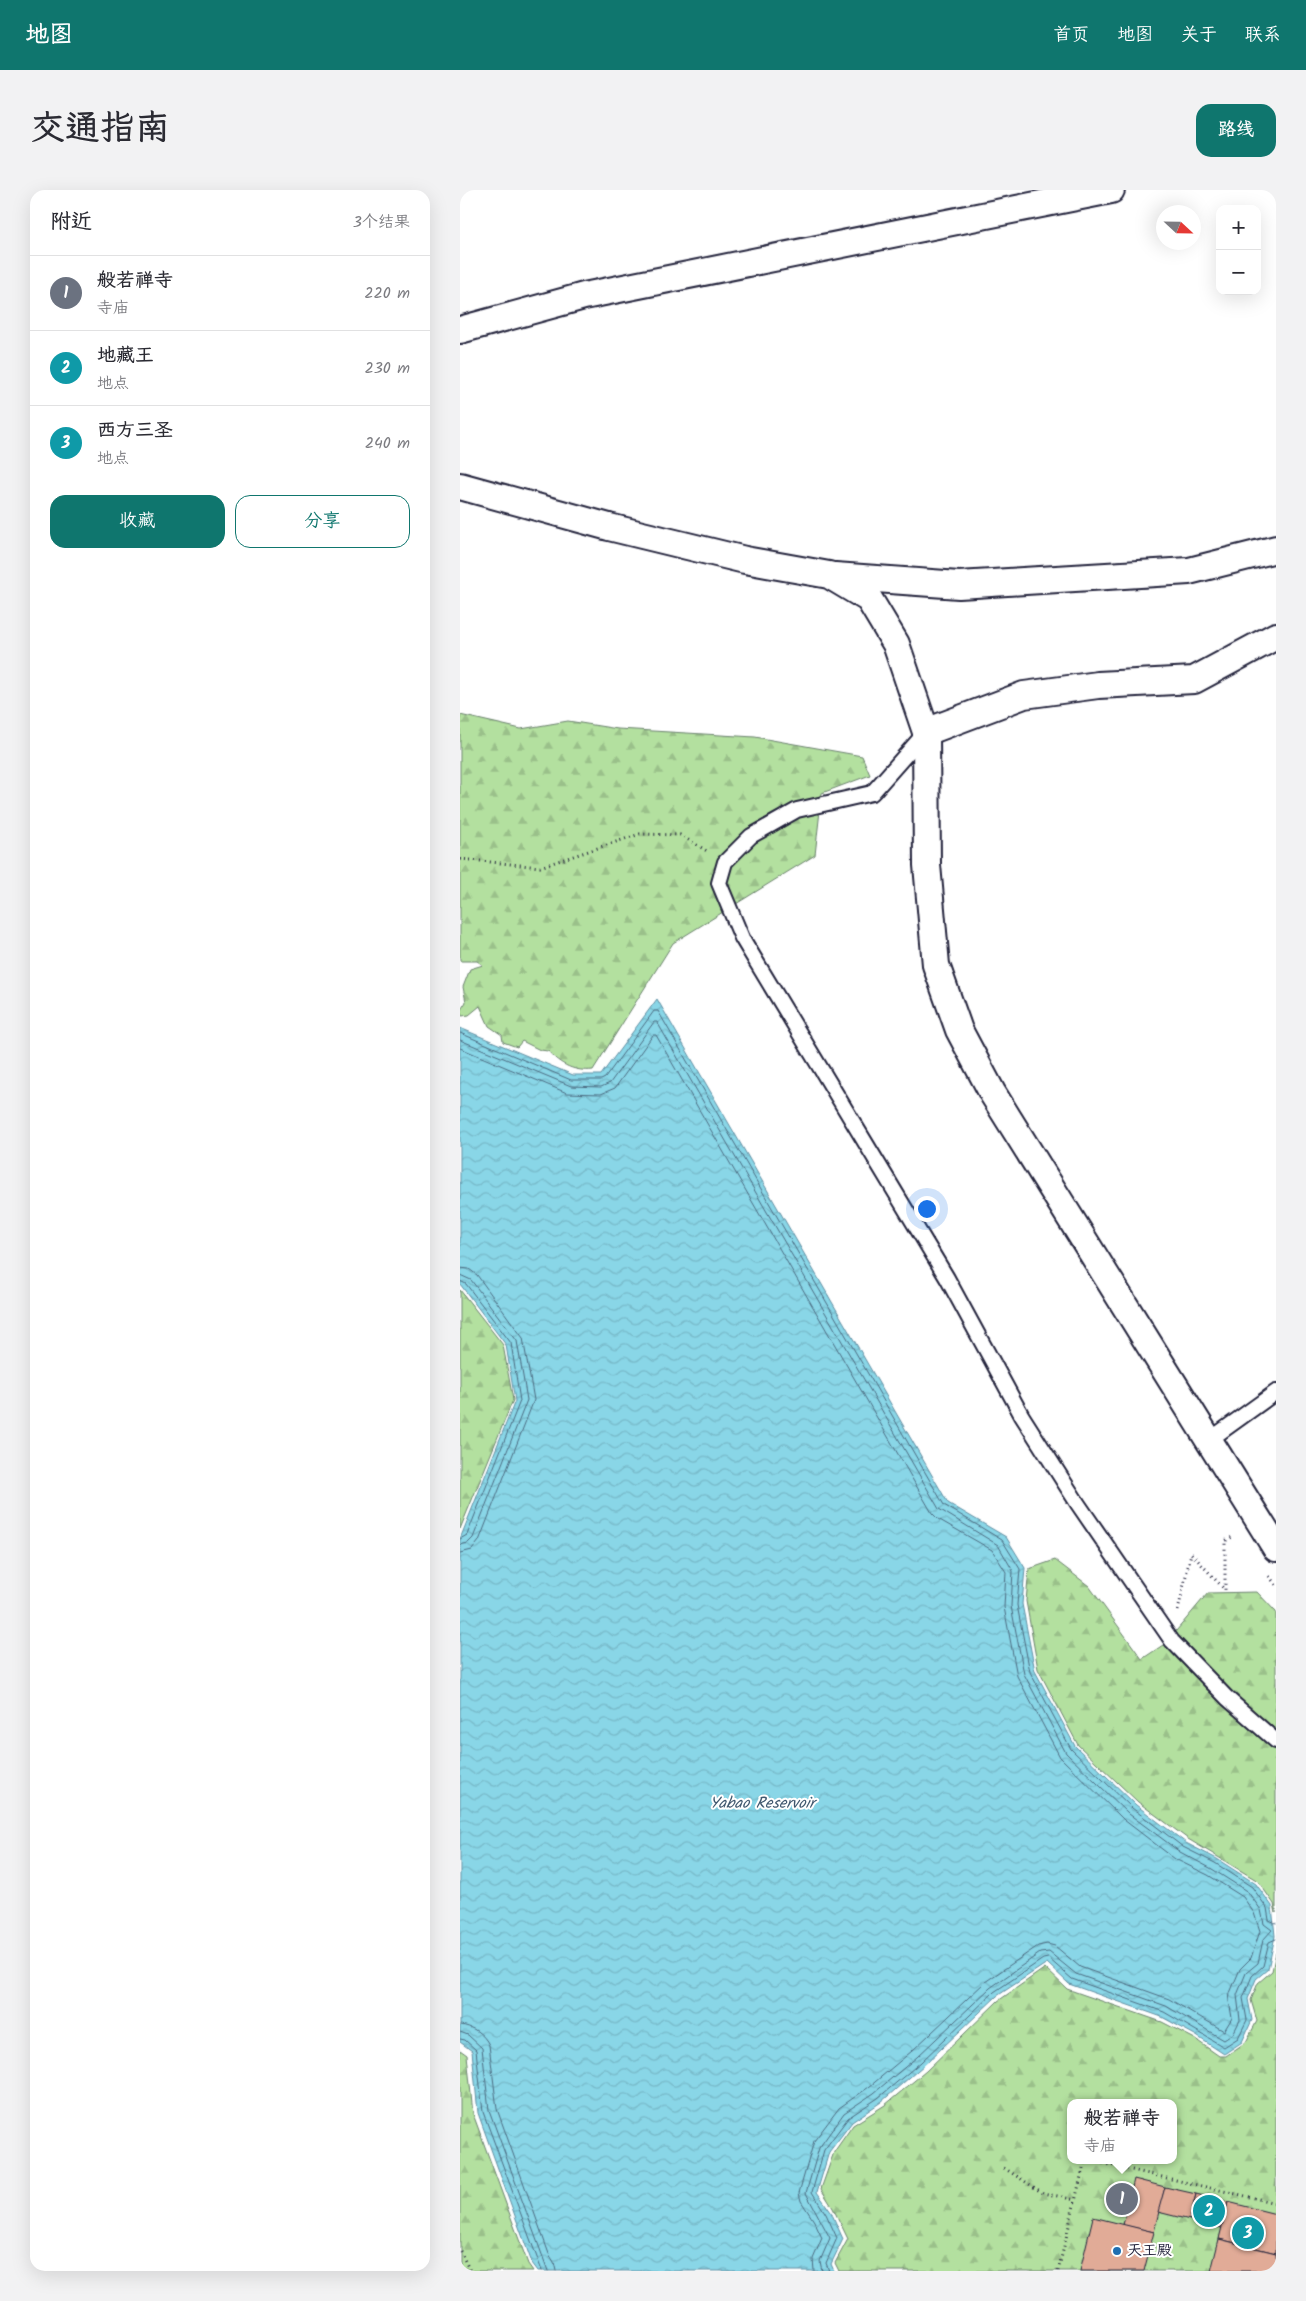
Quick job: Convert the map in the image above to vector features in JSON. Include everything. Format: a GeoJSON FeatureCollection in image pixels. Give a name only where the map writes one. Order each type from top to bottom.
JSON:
{"type":"FeatureCollection","features":[{"type":"Feature","properties":{"kind":"street"},"geometry":{"type":"LineString","coordinates":[[460,330],[584,296],[1111,190]]}},
{"type":"Feature","properties":{"kind":"street"},"geometry":{"type":"LineString","coordinates":[[460,486],[609,527],[745,560],[829,575],[959,585],[978,584],[1189,571],[1276,549]]}},
{"type":"Feature","properties":{"kind":"street"},"geometry":{"type":"LineString","coordinates":[[829,575],[869,599],[896,644],[926,732],[927,864],[936,965],[959,1030],[993,1094],[1276,1548]]}},
{"type":"Feature","properties":{"kind":"street"},"geometry":{"type":"LineString","coordinates":[[926,732],[1024,695],[1098,685],[1194,680],[1276,636]]}},
{"type":"Feature","properties":{"kind":"lane"},"geometry":{"type":"LineString","coordinates":[[926,732],[872,792],[797,810],[751,836],[724,862],[719,883],[742,938],[946,1278],[1022,1416],[1078,1504],[1172,1641],[1227,1698],[1276,1741]]}},
{"type":"Feature","properties":{"kind":"lane"},"geometry":{"type":"LineString","coordinates":[[1208,1441],[1276,1392]]}},
{"type":"Feature","properties":{"kind":"path"},"geometry":{"type":"LineString","coordinates":[[460,860],[540,867],[640,834],[680,835],[724,862]]}},
{"type":"Feature","properties":{"kind":"path"},"geometry":{"type":"LineString","coordinates":[[1172,1641],[1191,1553],[1225,1590],[1225,1541],[1237,1534]]}},
{"type":"Feature","properties":{"kind":"path"},"geometry":{"type":"LineString","coordinates":[[1058,2271],[1085,2164]]}},
{"type":"Feature","properties":{"kind":"path"},"geometry":{"type":"LineString","coordinates":[[1104,2164],[1276,2203]]}},
{"type":"Feature","properties":{"kind":"path"},"geometry":{"type":"LineString","coordinates":[[1004,2168],[1044,2193],[1076,2200]]}},
{"type":"Feature","properties":{"kind":"path"},"geometry":{"type":"LineString","coordinates":[[460,2251],[470,2271]]}},
{"type":"Feature","properties":{"kind":"green space"},"geometry":{"type":"Polygon","coordinates":[[[460,715],[521,729],[568,721],[618,729],[755,737],[862,756],[870,775],[822,793],[815,855],[673,943],[593,1070],[580,1070],[563,1064],[548,1051],[540,1050],[522,1041],[517,1047],[503,1042],[502,1035],[489,1026],[480,1006],[469,1015],[462,1016],[460,1011],[466,1002],[463,987],[470,969],[483,965],[477,961],[460,961],[460,715]]]}},
{"type":"Feature","properties":{"kind":"green space"},"geometry":{"type":"Polygon","coordinates":[[[460,1290],[503,1345],[513,1400],[460,1529],[460,1290]]]}},
{"type":"Feature","properties":{"kind":"green space"},"geometry":{"type":"Polygon","coordinates":[[[1055,1560],[1089,1586],[1142,1659],[1166,1643],[1208,1593],[1257,1592],[1276,1612],[1276,1913],[1274,1904],[1258,1881],[1188,1839],[1138,1802],[1078,1745],[1038,1669],[1026,1601],[1029,1569],[1055,1560]]]}},
{"type":"Feature","properties":{"kind":"green space"},"geometry":{"type":"Polygon","coordinates":[[[1276,1953],[1276,2271],[839,2271],[835,2263],[848,2239],[833,2208],[821,2189],[834,2152],[853,2125],[885,2105],[926,2071],[998,2001],[1045,1968],[1067,1989],[1162,2022],[1195,2039],[1219,2056],[1226,2056],[1246,2042],[1257,2021],[1251,2000],[1258,1983],[1272,1971],[1276,1953]]]}},
{"type":"Feature","properties":{"kind":"green space"},"geometry":{"type":"Polygon","coordinates":[[[460,2050],[467,2055],[473,2114],[528,2264],[533,2271],[460,2271],[460,2050]]]}},
{"type":"Feature","properties":{"kind":"water","name":"Yabao Reservoir"},"geometry":{"type":"Polygon","coordinates":[[[657,999],[948,1503],[1006,1537],[1025,1568],[1022,1604],[1035,1671],[1075,1746],[1136,1805],[1186,1843],[1217,1859],[1256,1884],[1272,1906],[1275,1936],[1268,1969],[1256,1979],[1248,1999],[1252,2020],[1242,2042],[1224,2054],[1162,2017],[1069,1984],[1047,1963],[997,1996],[924,2065],[881,2102],[852,2122],[829,2152],[817,2192],[831,2212],[843,2239],[831,2264],[834,2271],[538,2271],[532,2263],[478,2113],[472,2051],[460,2042],[460,1539],[515,1401],[506,1345],[460,1284],[460,1028],[573,1075],[601,1075],[657,999]]]}},
{"type":"Feature","properties":{"kind":"building"},"geometry":{"type":"Polygon","coordinates":[[[1134,2179],[1165,2187],[1154,2232],[1123,2225],[1134,2179]]]}},
{"type":"Feature","properties":{"kind":"building"},"geometry":{"type":"Polygon","coordinates":[[[1165,2187],[1196,2194],[1190,2220],[1158,2212],[1165,2187]]]}},
{"type":"Feature","properties":{"kind":"building"},"geometry":{"type":"Polygon","coordinates":[[[1196,2194],[1228,2202],[1222,2228],[1190,2220],[1196,2194]]]}},
{"type":"Feature","properties":{"kind":"building"},"geometry":{"type":"Polygon","coordinates":[[[1228,2202],[1276,2214],[1276,2253],[1219,2239],[1228,2202]]]}},
{"type":"Feature","properties":{"kind":"building","name":"天王殿"},"geometry":{"type":"Polygon","coordinates":[[[1093,2217],[1154,2232],[1144,2271],[1080,2271],[1093,2217]]]}},
{"type":"Feature","properties":{"kind":"building"},"geometry":{"type":"Polygon","coordinates":[[[1219,2239],[1276,2253],[1276,2271],[1211,2271],[1219,2239]]]}},
{"type":"Feature","properties":{"kind":"place","name":"般若禅寺"},"geometry":{"type":"Point","coordinates":[1122,2199]}},
{"type":"Feature","properties":{"kind":"place","name":"地藏王"},"geometry":{"type":"Point","coordinates":[1209,2211]}},
{"type":"Feature","properties":{"kind":"place","name":"西方三圣"},"geometry":{"type":"Point","coordinates":[1248,2233]}},
{"type":"Feature","properties":{"kind":"place","name":"天王殿"},"geometry":{"type":"Point","coordinates":[1117,2251]}}]}
